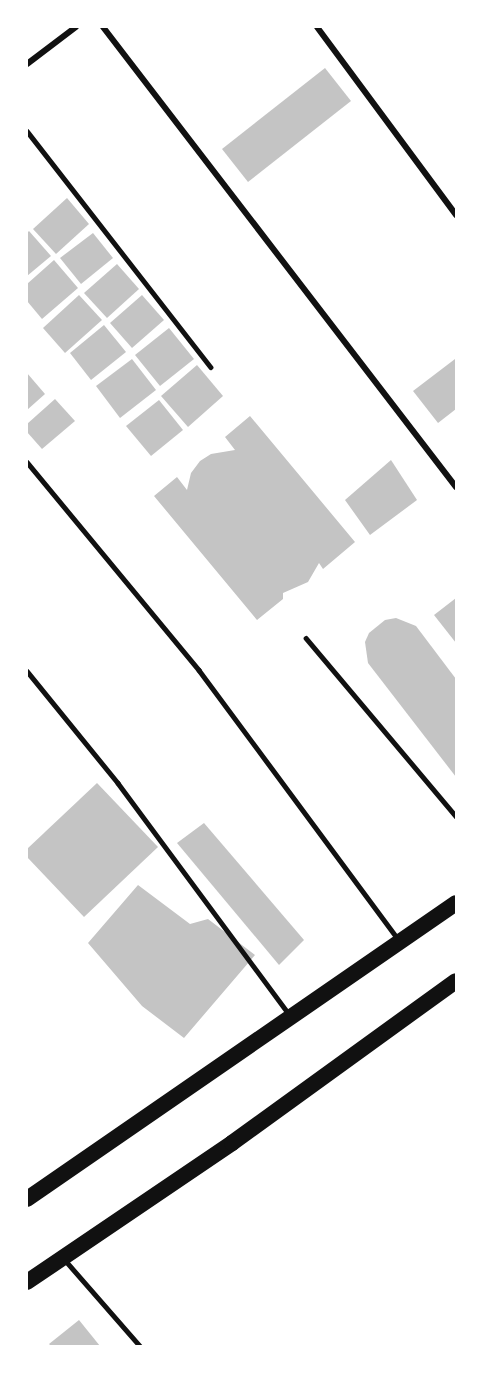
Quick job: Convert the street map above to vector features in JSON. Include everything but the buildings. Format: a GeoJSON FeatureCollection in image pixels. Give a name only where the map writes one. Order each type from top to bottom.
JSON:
{"type":"FeatureCollection","features":[{"type":"Feature","properties":{"kind":"highway"},"geometry":{"type":"LineString","coordinates":[[27,1199],[293,1019],[456,903]]}},
{"type":"Feature","properties":{"kind":"highway"},"geometry":{"type":"LineString","coordinates":[[27,1282],[232,1143],[456,981]]}},
{"type":"Feature","properties":{"kind":"street"},"geometry":{"type":"LineString","coordinates":[[62,27],[67,34]]}},
{"type":"Feature","properties":{"kind":"street"},"geometry":{"type":"LineString","coordinates":[[27,64],[76,27]]}},
{"type":"Feature","properties":{"kind":"street"},"geometry":{"type":"LineString","coordinates":[[104,27],[456,487]]}},
{"type":"Feature","properties":{"kind":"street"},"geometry":{"type":"LineString","coordinates":[[317,27],[456,215]]}},
{"type":"Feature","properties":{"kind":"lane"},"geometry":{"type":"LineString","coordinates":[[27,131],[212,367]]}},
{"type":"Feature","properties":{"kind":"lane"},"geometry":{"type":"LineString","coordinates":[[27,462],[199,670],[400,943]]}},
{"type":"Feature","properties":{"kind":"lane"},"geometry":{"type":"LineString","coordinates":[[306,638],[456,816]]}},
{"type":"Feature","properties":{"kind":"lane"},"geometry":{"type":"LineString","coordinates":[[27,671],[118,783],[293,1019]]}},
{"type":"Feature","properties":{"kind":"lane"},"geometry":{"type":"LineString","coordinates":[[63,1258],[140,1346]]}}]}
